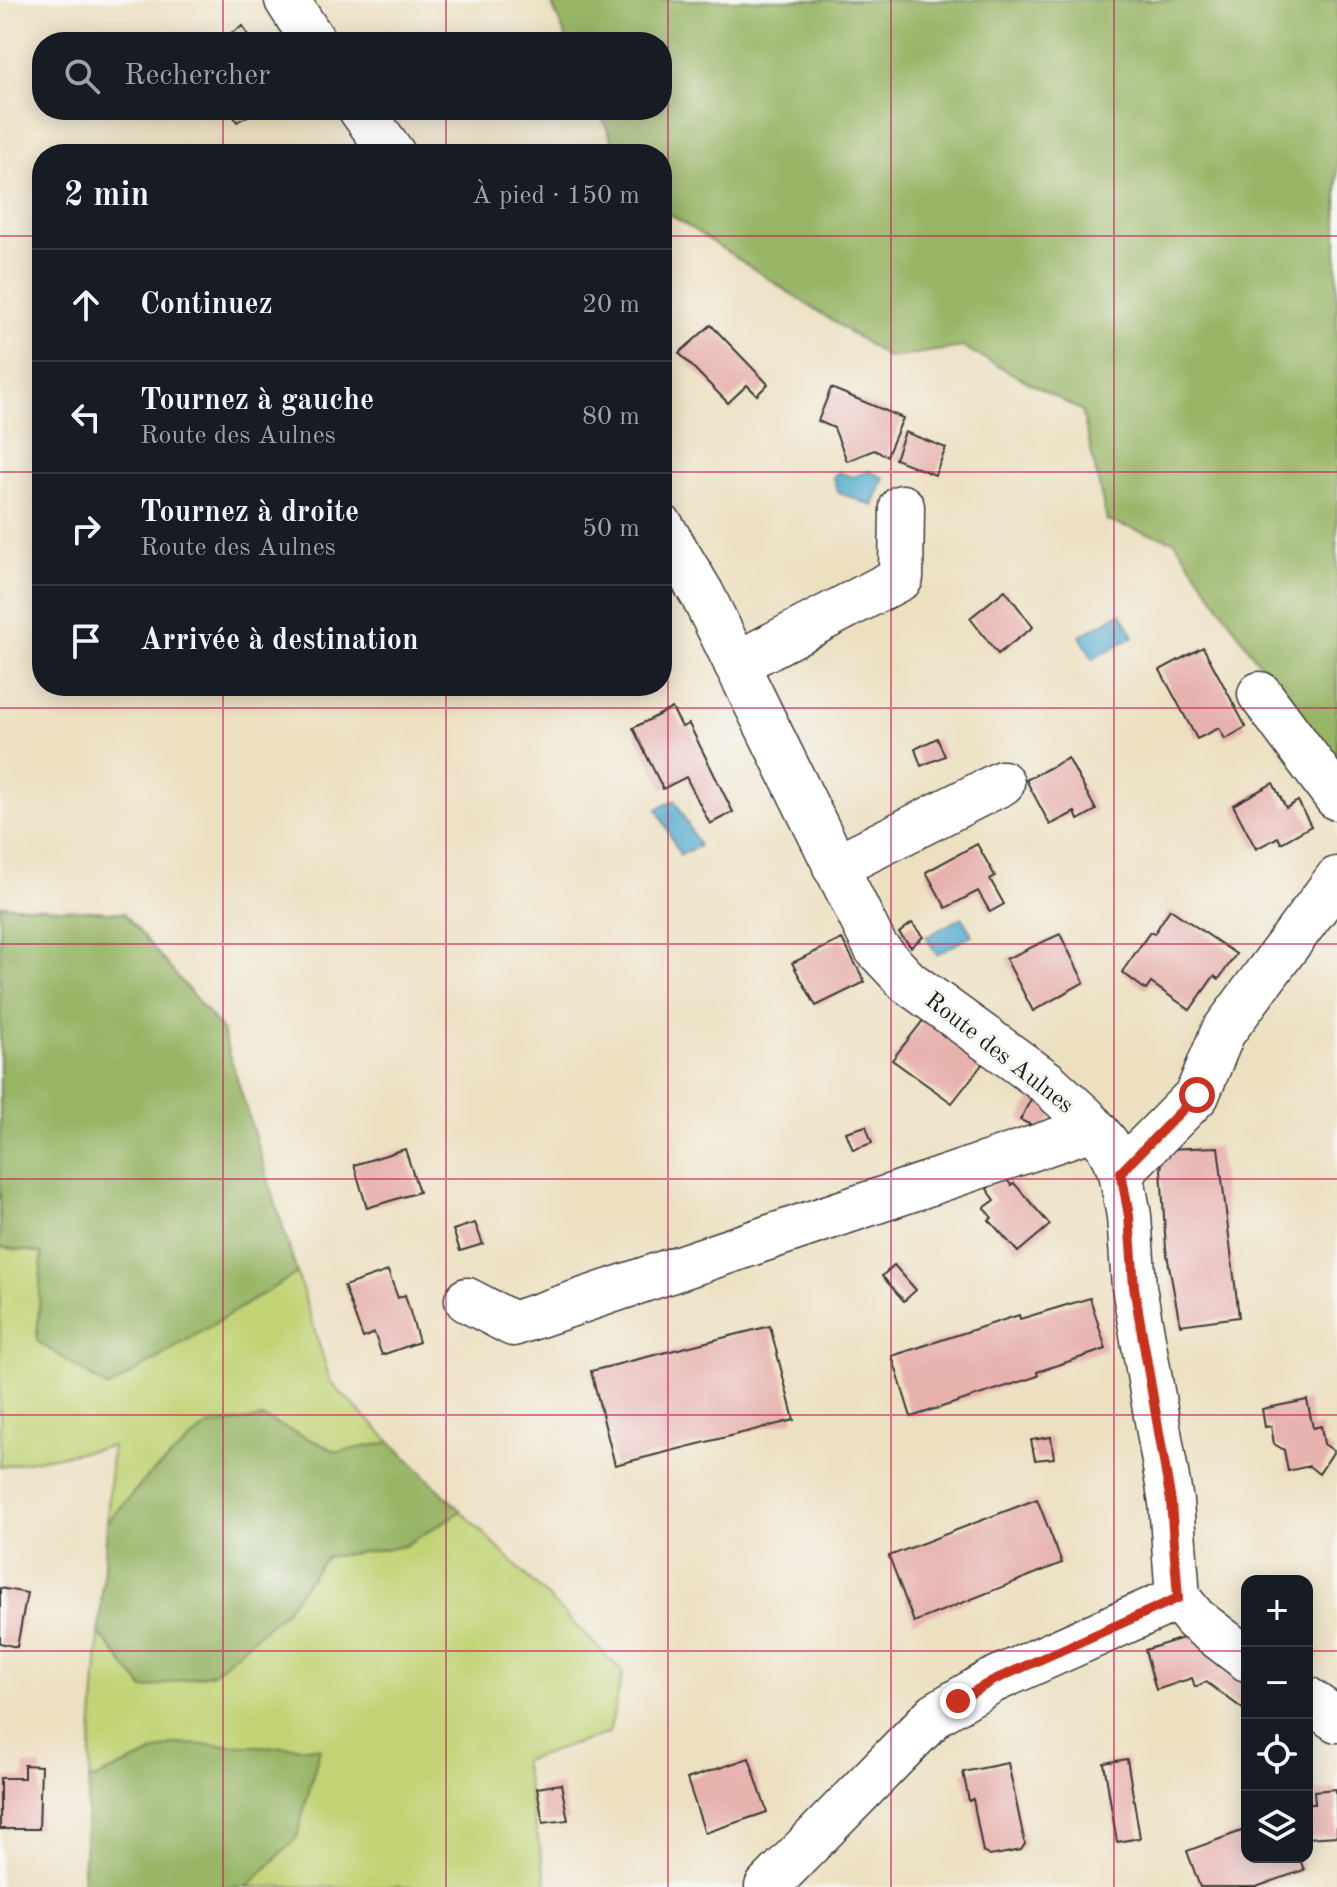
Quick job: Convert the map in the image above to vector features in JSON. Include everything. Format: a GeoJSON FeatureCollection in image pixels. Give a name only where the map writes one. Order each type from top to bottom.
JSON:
{"type":"FeatureCollection","features":[{"type":"Feature","properties":{"kind":"street"},"geometry":{"type":"LineString","coordinates":[[287,0],[308,32]]}},
{"type":"Feature","properties":{"kind":"street"},"geometry":{"type":"LineString","coordinates":[[368,120],[386,144]]}},
{"type":"Feature","properties":{"kind":"street"},"geometry":{"type":"LineString","coordinates":[[736,664],[901,578],[902,507]]}},
{"type":"Feature","properties":{"kind":"street","name":"Route des Aulnes"},"geometry":{"type":"LineString","coordinates":[[672,544],[702,594],[876,948],[908,982],[1046,1082],[1107,1144],[1121,1172],[1129,1216],[1134,1287],[1171,1502],[1178,1598]]}},
{"type":"Feature","properties":{"kind":"street"},"geometry":{"type":"LineString","coordinates":[[1260,694],[1337,798]]}},
{"type":"Feature","properties":{"kind":"street"},"geometry":{"type":"LineString","coordinates":[[835,867],[1002,783]]}},
{"type":"Feature","properties":{"kind":"street"},"geometry":{"type":"LineString","coordinates":[[1121,1172],[1197,1095],[1223,1032],[1337,879]]}},
{"type":"Feature","properties":{"kind":"street"},"geometry":{"type":"LineString","coordinates":[[467,1300],[513,1324],[1093,1128]]}},
{"type":"Feature","properties":{"kind":"street"},"geometry":{"type":"LineString","coordinates":[[767,1887],[936,1714],[992,1681],[1178,1598],[1195,1619],[1241,1654]]}},
{"type":"Feature","properties":{"kind":"street"},"geometry":{"type":"LineString","coordinates":[[1313,1703],[1337,1720]]}},
{"type":"Feature","properties":{"kind":"green space"},"geometry":{"type":"Polygon","coordinates":[[[550,0],[1337,0],[1337,777],[1175,541],[1107,521],[1082,411],[963,347],[889,358],[672,216],[672,144],[614,144],[603,120],[672,120],[672,32],[564,32],[550,0]]]}},
{"type":"Feature","properties":{"kind":"green space"},"geometry":{"type":"Polygon","coordinates":[[[0,905],[124,913],[222,1030],[297,1273],[109,1388],[37,1341],[42,1253],[0,1247],[0,905]]]}},
{"type":"Feature","properties":{"kind":"green space"},"geometry":{"type":"Polygon","coordinates":[[[0,1247],[42,1252],[37,1341],[108,1388],[297,1273],[331,1383],[391,1442],[338,1452],[263,1418],[146,1478],[107,1523],[112,1446],[0,1467],[0,1247]]]}},
{"type":"Feature","properties":{"kind":"green space"},"geometry":{"type":"Polygon","coordinates":[[[263,1418],[338,1452],[391,1442],[461,1511],[404,1546],[326,1557],[283,1613],[213,1673],[144,1689],[99,1633],[107,1523],[146,1478],[207,1426],[263,1418]]]}},
{"type":"Feature","properties":{"kind":"green space"},"geometry":{"type":"Polygon","coordinates":[[[461,1511],[623,1672],[609,1733],[523,1761],[547,1887],[248,1887],[297,1837],[174,1744],[89,1781],[99,1633],[144,1689],[283,1613],[326,1557],[404,1546],[461,1511]]]}},
{"type":"Feature","properties":{"kind":"green space"},"geometry":{"type":"Polygon","coordinates":[[[174,1744],[320,1748],[297,1837],[248,1887],[82,1887],[89,1781],[174,1744]]]}},
{"type":"Feature","properties":{"kind":"water"},"geometry":{"type":"Polygon","coordinates":[[[869,471],[884,478],[873,506],[838,492],[833,478],[838,472],[853,477],[869,471]]]}},
{"type":"Feature","properties":{"kind":"water"},"geometry":{"type":"Polygon","coordinates":[[[1121,613],[1134,636],[1093,659],[1080,636],[1121,613]]]}},
{"type":"Feature","properties":{"kind":"water"},"geometry":{"type":"Polygon","coordinates":[[[675,800],[699,846],[680,855],[657,809],[675,800]]]}},
{"type":"Feature","properties":{"kind":"water"},"geometry":{"type":"Polygon","coordinates":[[[962,917],[972,935],[937,955],[926,937],[962,917]]]}},
{"type":"Feature","properties":{"kind":"building"},"geometry":{"type":"Polygon","coordinates":[[[243,26],[246,32],[233,32],[243,26]]]}},
{"type":"Feature","properties":{"kind":"building"},"geometry":{"type":"Polygon","coordinates":[[[711,325],[768,384],[757,395],[747,385],[728,403],[679,353],[711,325]]]}},
{"type":"Feature","properties":{"kind":"building"},"geometry":{"type":"Polygon","coordinates":[[[831,388],[903,418],[887,456],[874,450],[847,461],[834,428],[818,421],[831,388]]]}},
{"type":"Feature","properties":{"kind":"building"},"geometry":{"type":"Polygon","coordinates":[[[905,432],[946,448],[935,475],[895,459],[905,432]]]}},
{"type":"Feature","properties":{"kind":"building"},"geometry":{"type":"Polygon","coordinates":[[[1005,590],[1033,627],[998,654],[970,618],[1005,590]]]}},
{"type":"Feature","properties":{"kind":"building"},"geometry":{"type":"Polygon","coordinates":[[[1203,647],[1246,727],[1225,739],[1219,728],[1197,739],[1160,670],[1203,647]]]}},
{"type":"Feature","properties":{"kind":"building"},"geometry":{"type":"Polygon","coordinates":[[[672,708],[682,727],[689,724],[733,812],[710,824],[686,777],[663,789],[633,728],[672,708]]]}},
{"type":"Feature","properties":{"kind":"building"},"geometry":{"type":"Polygon","coordinates":[[[937,738],[945,756],[921,766],[915,749],[937,738]]]}},
{"type":"Feature","properties":{"kind":"building"},"geometry":{"type":"Polygon","coordinates":[[[1068,758],[1096,810],[1078,820],[1075,812],[1050,825],[1026,780],[1068,758]]]}},
{"type":"Feature","properties":{"kind":"building"},"geometry":{"type":"Polygon","coordinates":[[[1273,783],[1286,808],[1298,801],[1311,826],[1281,843],[1278,837],[1256,849],[1233,805],[1273,783]]]}},
{"type":"Feature","properties":{"kind":"building"},"geometry":{"type":"Polygon","coordinates":[[[977,844],[995,876],[990,879],[1004,904],[990,912],[978,891],[946,908],[926,872],[977,844]]]}},
{"type":"Feature","properties":{"kind":"building"},"geometry":{"type":"Polygon","coordinates":[[[1170,909],[1236,954],[1219,979],[1214,976],[1190,1010],[1151,983],[1146,990],[1122,972],[1150,932],[1154,934],[1170,909]]]}},
{"type":"Feature","properties":{"kind":"building"},"geometry":{"type":"Polygon","coordinates":[[[912,923],[923,937],[911,947],[899,933],[912,923]]]}},
{"type":"Feature","properties":{"kind":"building"},"geometry":{"type":"Polygon","coordinates":[[[1060,934],[1084,982],[1033,1011],[1006,959],[1060,934]]]}},
{"type":"Feature","properties":{"kind":"building"},"geometry":{"type":"Polygon","coordinates":[[[842,939],[865,982],[816,1006],[792,963],[842,939]]]}},
{"type":"Feature","properties":{"kind":"building"},"geometry":{"type":"Polygon","coordinates":[[[925,1018],[984,1062],[952,1103],[892,1060],[925,1018]]]}},
{"type":"Feature","properties":{"kind":"building"},"geometry":{"type":"Polygon","coordinates":[[[1032,1097],[1056,1110],[1043,1130],[1020,1120],[1032,1097]]]}},
{"type":"Feature","properties":{"kind":"building"},"geometry":{"type":"Polygon","coordinates":[[[866,1126],[872,1143],[853,1150],[846,1132],[866,1126]]]}},
{"type":"Feature","properties":{"kind":"building"},"geometry":{"type":"Polygon","coordinates":[[[1218,1147],[1239,1317],[1180,1325],[1166,1249],[1161,1169],[1165,1149],[1218,1147]]]}},
{"type":"Feature","properties":{"kind":"building"},"geometry":{"type":"Polygon","coordinates":[[[405,1149],[419,1192],[367,1208],[354,1165],[405,1149]]]}},
{"type":"Feature","properties":{"kind":"building"},"geometry":{"type":"Polygon","coordinates":[[[1003,1175],[1011,1185],[1014,1183],[1050,1225],[1018,1252],[989,1220],[992,1218],[984,1208],[995,1200],[987,1189],[1003,1175]]]}},
{"type":"Feature","properties":{"kind":"building"},"geometry":{"type":"Polygon","coordinates":[[[475,1223],[483,1244],[460,1251],[453,1230],[475,1223]]]}},
{"type":"Feature","properties":{"kind":"building"},"geometry":{"type":"Polygon","coordinates":[[[894,1265],[916,1290],[904,1301],[882,1276],[894,1265]]]}},
{"type":"Feature","properties":{"kind":"building"},"geometry":{"type":"Polygon","coordinates":[[[388,1271],[398,1298],[405,1295],[419,1342],[382,1355],[374,1333],[363,1338],[344,1286],[388,1271]]]}},
{"type":"Feature","properties":{"kind":"building"},"geometry":{"type":"Polygon","coordinates":[[[1090,1298],[1106,1349],[1037,1372],[1038,1376],[911,1417],[892,1356],[1019,1315],[1020,1319],[1090,1298]]]}},
{"type":"Feature","properties":{"kind":"building"},"geometry":{"type":"Polygon","coordinates":[[[770,1326],[794,1420],[615,1465],[591,1371],[770,1326]]]}},
{"type":"Feature","properties":{"kind":"building"},"geometry":{"type":"Polygon","coordinates":[[[1307,1400],[1313,1428],[1321,1426],[1324,1444],[1334,1451],[1319,1474],[1309,1466],[1288,1471],[1284,1450],[1274,1444],[1271,1426],[1265,1427],[1262,1409],[1307,1400]]]}},
{"type":"Feature","properties":{"kind":"building"},"geometry":{"type":"Polygon","coordinates":[[[1051,1437],[1054,1458],[1035,1460],[1031,1440],[1051,1437]]]}},
{"type":"Feature","properties":{"kind":"building"},"geometry":{"type":"Polygon","coordinates":[[[1037,1499],[1062,1563],[914,1622],[889,1556],[1037,1499]]]}},
{"type":"Feature","properties":{"kind":"building"},"geometry":{"type":"Polygon","coordinates":[[[0,1588],[27,1593],[17,1647],[0,1643],[0,1588]]]}},
{"type":"Feature","properties":{"kind":"building"},"geometry":{"type":"Polygon","coordinates":[[[1199,1633],[1206,1656],[1210,1654],[1241,1677],[1241,1708],[1206,1682],[1195,1687],[1192,1678],[1156,1690],[1145,1650],[1199,1633]]]}},
{"type":"Feature","properties":{"kind":"building"},"geometry":{"type":"Polygon","coordinates":[[[749,1758],[767,1812],[705,1833],[687,1779],[749,1758]]]}},
{"type":"Feature","properties":{"kind":"building"},"geometry":{"type":"Polygon","coordinates":[[[1127,1759],[1140,1838],[1117,1842],[1104,1763],[1127,1759]]]}},
{"type":"Feature","properties":{"kind":"building"},"geometry":{"type":"Polygon","coordinates":[[[1008,1763],[1025,1844],[1021,1850],[990,1856],[983,1852],[973,1799],[969,1801],[963,1772],[1008,1763]]]}},
{"type":"Feature","properties":{"kind":"building"},"geometry":{"type":"Polygon","coordinates":[[[24,1765],[41,1766],[39,1829],[0,1829],[0,1778],[24,1778],[24,1765]]]}},
{"type":"Feature","properties":{"kind":"building"},"geometry":{"type":"Polygon","coordinates":[[[561,1784],[568,1820],[543,1823],[537,1788],[561,1784]]]}},
{"type":"Feature","properties":{"kind":"building"},"geometry":{"type":"Polygon","coordinates":[[[1336,1789],[1337,1836],[1313,1838],[1314,1791],[1336,1789]]]}},
{"type":"Feature","properties":{"kind":"building"},"geometry":{"type":"Polygon","coordinates":[[[1241,1831],[1241,1863],[1301,1863],[1304,1870],[1256,1887],[1200,1887],[1187,1851],[1241,1831]]]}},
{"type":"Feature","properties":{"kind":"route"},"geometry":{"type":"LineString","coordinates":[[958,1701],[992,1681],[1178,1598],[1171,1502],[1134,1287],[1129,1216],[1121,1172],[1197,1095]]}}]}
